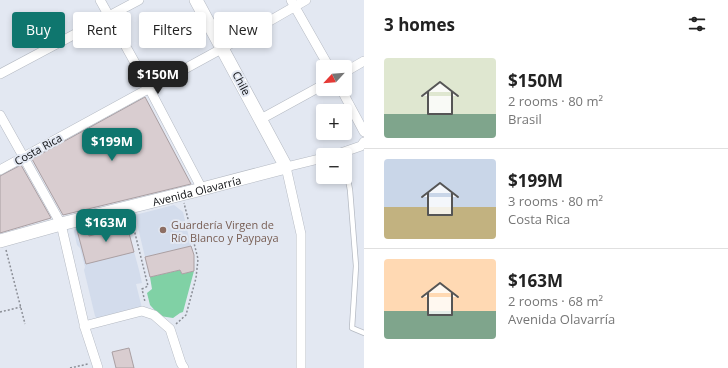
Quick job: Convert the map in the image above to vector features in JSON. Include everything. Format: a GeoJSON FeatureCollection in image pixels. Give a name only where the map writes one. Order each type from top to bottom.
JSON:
{"type":"FeatureCollection","features":[{"type":"Feature","properties":{"kind":"street"},"geometry":{"type":"LineString","coordinates":[[100,0],[106,12]]}},
{"type":"Feature","properties":{"kind":"street"},"geometry":{"type":"LineString","coordinates":[[118,12],[140,0]]}},
{"type":"Feature","properties":{"kind":"street","name":"Chile"},"geometry":{"type":"LineString","coordinates":[[196,0],[214,32]]}},
{"type":"Feature","properties":{"kind":"street","name":"Costa Rica"},"geometry":{"type":"LineString","coordinates":[[272,16],[293,3],[306,0]]}},
{"type":"Feature","properties":{"kind":"street"},"geometry":{"type":"LineString","coordinates":[[293,3],[325,60]]}},
{"type":"Feature","properties":{"kind":"street"},"geometry":{"type":"LineString","coordinates":[[0,74],[73,36]]}},
{"type":"Feature","properties":{"kind":"street"},"geometry":{"type":"LineString","coordinates":[[126,48],[202,189]]}},
{"type":"Feature","properties":{"kind":"street","name":"Chile"},"geometry":{"type":"LineString","coordinates":[[223,48],[286,167]]}},
{"type":"Feature","properties":{"kind":"street","name":"Costa Rica"},"geometry":{"type":"LineString","coordinates":[[0,170],[223,48]]}},
{"type":"Feature","properties":{"kind":"street"},"geometry":{"type":"LineString","coordinates":[[352,68],[364,61]]}},
{"type":"Feature","properties":{"kind":"street"},"geometry":{"type":"LineString","coordinates":[[261,119],[316,89]]}},
{"type":"Feature","properties":{"kind":"street"},"geometry":{"type":"LineString","coordinates":[[345,96],[364,132]]}},
{"type":"Feature","properties":{"kind":"street"},"geometry":{"type":"LineString","coordinates":[[0,115],[61,224],[84,326],[96,365]]}},
{"type":"Feature","properties":{"kind":"street"},"geometry":{"type":"LineString","coordinates":[[352,149],[361,146],[364,142]]}},
{"type":"Feature","properties":{"kind":"street","name":"Avenida Olavarría"},"geometry":{"type":"LineString","coordinates":[[2,241],[61,224],[316,160]]}},
{"type":"Feature","properties":{"kind":"street"},"geometry":{"type":"LineString","coordinates":[[286,167],[300,234],[301,368]]}},
{"type":"Feature","properties":{"kind":"street"},"geometry":{"type":"LineString","coordinates":[[84,326],[142,311],[154,315],[170,329],[184,368]]}},
{"type":"Feature","properties":{"kind":"lane"},"geometry":{"type":"LineString","coordinates":[[349,184],[356,266],[352,328],[364,333]]}},
{"type":"Feature","properties":{"kind":"path"},"geometry":{"type":"LineString","coordinates":[[170,329],[186,315],[196,278],[198,259],[181,194]]}},
{"type":"Feature","properties":{"kind":"path"},"geometry":{"type":"LineString","coordinates":[[129,207],[148,286],[142,289],[147,313]]}},
{"type":"Feature","properties":{"kind":"path"},"geometry":{"type":"LineString","coordinates":[[2,241],[25,324]]}},
{"type":"Feature","properties":{"kind":"path"},"geometry":{"type":"LineString","coordinates":[[0,312],[21,307]]}},
{"type":"Feature","properties":{"kind":"path"},"geometry":{"type":"LineString","coordinates":[[70,368],[96,365]]}},
{"type":"Feature","properties":{"kind":"shaded area","name":"Guardería Virgen de Río Blanco y Paypaya"},"geometry":{"type":"Polygon","coordinates":[[[174,205],[183,212],[191,246],[145,257],[135,215],[174,205]]]}},
{"type":"Feature","properties":{"kind":"shaded area"},"geometry":{"type":"Polygon","coordinates":[[[119,216],[125,218],[139,270],[142,283],[136,284],[142,308],[97,319],[84,270],[85,267],[80,248],[77,245],[74,231],[77,226],[119,216]]]}},
{"type":"Feature","properties":{"kind":"green space"},"geometry":{"type":"Polygon","coordinates":[[[180,270],[182,274],[194,271],[183,312],[173,318],[160,316],[150,305],[147,293],[152,289],[150,277],[180,270]]]}},
{"type":"Feature","properties":{"kind":"building"},"geometry":{"type":"Polygon","coordinates":[[[145,97],[191,184],[63,215],[32,159],[145,97]]]}},
{"type":"Feature","properties":{"kind":"building"},"geometry":{"type":"Polygon","coordinates":[[[21,165],[51,218],[0,233],[0,176],[21,165]]]}},
{"type":"Feature","properties":{"kind":"building"},"geometry":{"type":"Polygon","coordinates":[[[122,217],[125,218],[134,252],[86,264],[77,230],[78,228],[87,226],[89,236],[116,229],[114,219],[122,217]]]}},
{"type":"Feature","properties":{"kind":"building"},"geometry":{"type":"Polygon","coordinates":[[[191,246],[194,255],[194,271],[182,274],[180,270],[150,277],[145,257],[191,246]]]}},
{"type":"Feature","properties":{"kind":"building"},"geometry":{"type":"Polygon","coordinates":[[[129,348],[134,368],[116,368],[112,352],[129,348]]]}},
{"type":"Feature","properties":{"kind":"place","name":"Guardería Virgen de Río Blanco y Paypaya"},"geometry":{"type":"Point","coordinates":[163,230]}}]}
